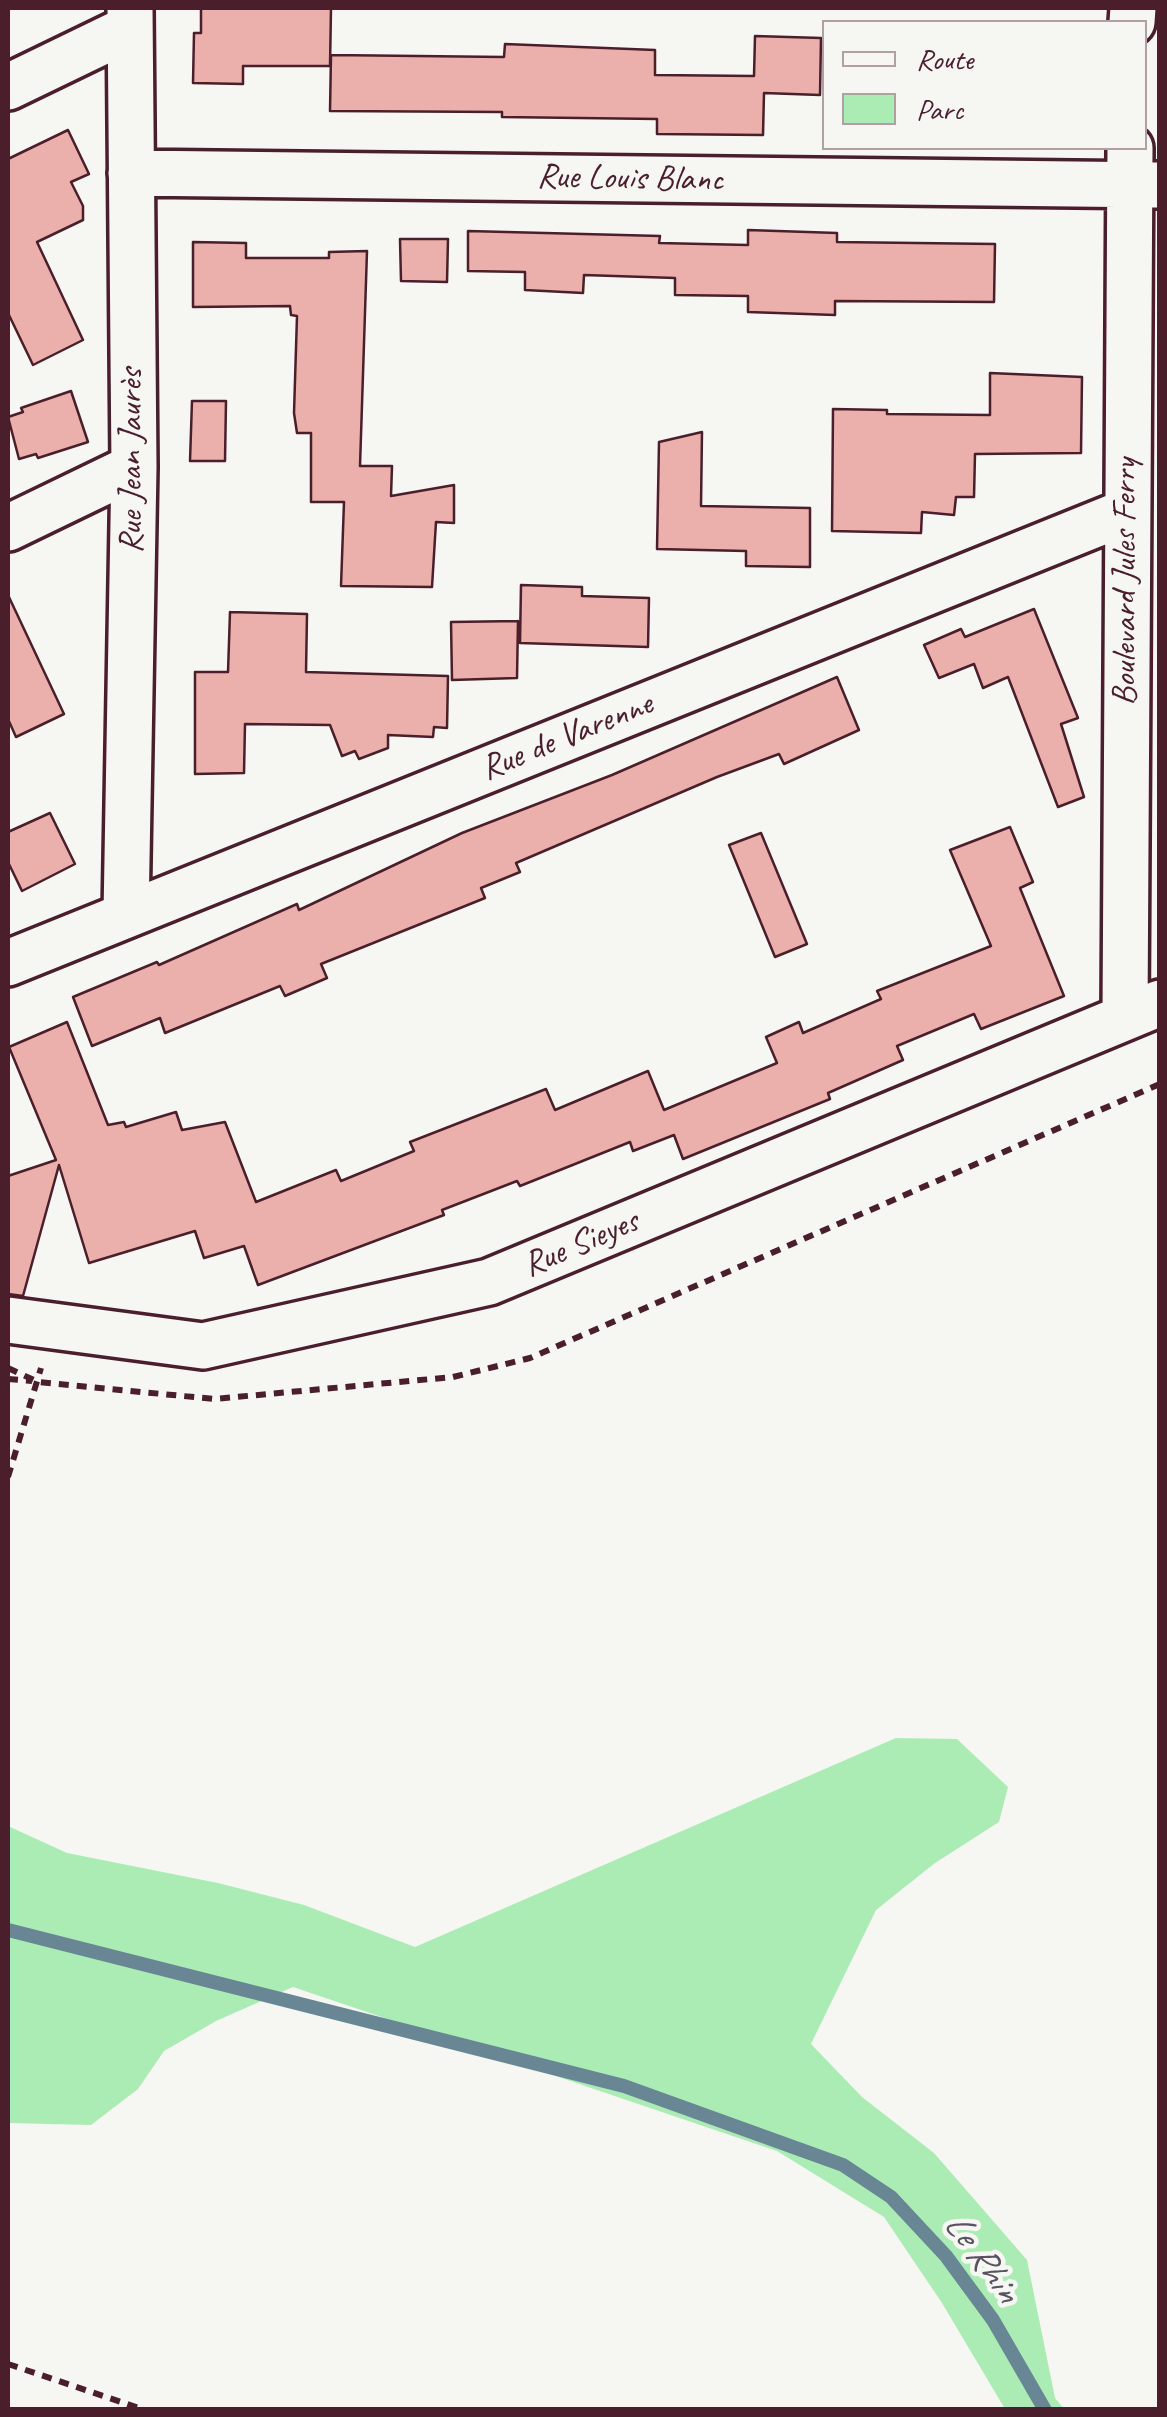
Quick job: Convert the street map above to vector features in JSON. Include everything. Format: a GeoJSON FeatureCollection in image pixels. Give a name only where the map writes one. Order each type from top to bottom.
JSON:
{"type":"FeatureCollection","features":[{"type":"Feature","properties":{"kind":"street"},"geometry":{"type":"LineString","coordinates":[[8,87],[130,18]]}},
{"type":"Feature","properties":{"kind":"street","name":"Rue Jean Jaurès"},"geometry":{"type":"LineString","coordinates":[[126,914],[134,467],[130,18]]}},
{"type":"Feature","properties":{"kind":"street","name":"Rue Louis Blanc"},"geometry":{"type":"LineString","coordinates":[[131,173],[1140,172]]}},
{"type":"Feature","properties":{"kind":"street","name":"Boulevard Jules Ferry"},"geometry":{"type":"LineString","coordinates":[[1140,172],[1126,512],[1142,1010]]}},
{"type":"Feature","properties":{"kind":"street"},"geometry":{"type":"LineString","coordinates":[[8,528],[134,467]]}},
{"type":"Feature","properties":{"kind":"street","name":"Rue de Varenne"},"geometry":{"type":"LineString","coordinates":[[8,963],[1126,512]]}},
{"type":"Feature","properties":{"kind":"street","name":"Rue Sieyes"},"geometry":{"type":"LineString","coordinates":[[8,1320],[202,1346],[489,1282],[1142,1010]]}},
{"type":"Feature","properties":{"kind":"path"},"geometry":{"type":"LineString","coordinates":[[8,1379],[214,1399],[453,1377],[530,1358],[1160,1084]]}},
{"type":"Feature","properties":{"kind":"path"},"geometry":{"type":"LineString","coordinates":[[8,1476],[52,1326]]}},
{"type":"Feature","properties":{"kind":"path"},"geometry":{"type":"LineString","coordinates":[[8,1368],[38,1382]]}},
{"type":"Feature","properties":{"kind":"path"},"geometry":{"type":"LineString","coordinates":[[8,2364],[145,2410]]}},
{"type":"Feature","properties":{"kind":"green space"},"geometry":{"type":"Polygon","coordinates":[[[896,1738],[957,1739],[1008,1787],[999,1822],[935,1863],[876,1910],[811,2044],[862,2097],[934,2153],[1027,2260],[1055,2398],[1064,2409],[1005,2409],[942,2303],[884,2217],[777,2151],[293,1987],[216,2021],[164,2051],[138,2089],[91,2125],[8,2123],[8,1826],[67,1853],[218,1883],[304,1905],[415,1947],[896,1738]]]}},
{"type":"Feature","properties":{"kind":"building"},"geometry":{"type":"Polygon","coordinates":[[[201,8],[331,8],[330,66],[243,66],[243,84],[193,83],[194,33],[201,33],[201,8]]]}},
{"type":"Feature","properties":{"kind":"building"},"geometry":{"type":"Polygon","coordinates":[[[755,36],[821,38],[820,95],[764,93],[763,135],[657,134],[657,119],[502,117],[502,112],[330,111],[331,55],[504,57],[505,44],[655,50],[655,75],[754,76],[755,36]]]}},
{"type":"Feature","properties":{"kind":"building"},"geometry":{"type":"Polygon","coordinates":[[[68,130],[89,174],[71,182],[83,206],[83,220],[37,242],[83,340],[33,365],[8,313],[8,159],[68,130]]]}},
{"type":"Feature","properties":{"kind":"building"},"geometry":{"type":"Polygon","coordinates":[[[748,230],[837,233],[837,242],[995,244],[994,302],[835,301],[835,315],[748,312],[748,296],[675,295],[675,278],[584,275],[583,293],[525,290],[525,272],[468,271],[468,231],[660,236],[659,243],[748,245],[748,230]]]}},
{"type":"Feature","properties":{"kind":"building"},"geometry":{"type":"Polygon","coordinates":[[[400,239],[448,239],[447,282],[401,281],[400,239]]]}},
{"type":"Feature","properties":{"kind":"building"},"geometry":{"type":"Polygon","coordinates":[[[193,242],[246,243],[246,258],[329,258],[329,252],[367,251],[360,466],[392,466],[391,496],[454,485],[454,523],[436,522],[432,587],[341,586],[344,502],[311,502],[311,433],[297,433],[297,316],[291,315],[290,306],[193,307],[193,242]]]}},
{"type":"Feature","properties":{"kind":"building"},"geometry":{"type":"Polygon","coordinates":[[[990,373],[1082,377],[1081,453],[975,454],[974,497],[956,497],[954,515],[922,512],[921,533],[832,531],[833,409],[990,415],[990,373]]]}},
{"type":"Feature","properties":{"kind":"building"},"geometry":{"type":"Polygon","coordinates":[[[71,391],[88,442],[38,458],[36,454],[19,459],[8,417],[23,412],[21,408],[71,391]]]}},
{"type":"Feature","properties":{"kind":"building"},"geometry":{"type":"Polygon","coordinates":[[[192,401],[226,401],[225,461],[190,461],[192,401]]]}},
{"type":"Feature","properties":{"kind":"building"},"geometry":{"type":"Polygon","coordinates":[[[702,432],[701,506],[810,508],[810,567],[746,566],[746,551],[657,549],[659,442],[702,432]]]}},
{"type":"Feature","properties":{"kind":"building"},"geometry":{"type":"Polygon","coordinates":[[[521,585],[582,587],[582,596],[649,598],[648,647],[520,643],[521,585]]]}},
{"type":"Feature","properties":{"kind":"building"},"geometry":{"type":"Polygon","coordinates":[[[8,595],[64,714],[16,737],[8,719],[8,595]]]}},
{"type":"Feature","properties":{"kind":"building"},"geometry":{"type":"Polygon","coordinates":[[[1034,609],[1078,718],[1061,724],[1084,797],[1058,807],[1008,677],[983,688],[974,664],[939,678],[924,645],[961,629],[965,637],[1034,609]]]}},
{"type":"Feature","properties":{"kind":"building"},"geometry":{"type":"Polygon","coordinates":[[[230,612],[307,614],[306,672],[448,676],[447,728],[434,727],[433,737],[388,735],[388,748],[359,759],[355,751],[342,756],[330,725],[245,724],[244,773],[195,774],[195,672],[228,672],[230,612]]]}},
{"type":"Feature","properties":{"kind":"building"},"geometry":{"type":"Polygon","coordinates":[[[518,621],[517,678],[452,680],[451,622],[518,621]]]}},
{"type":"Feature","properties":{"kind":"building"},"geometry":{"type":"Polygon","coordinates":[[[837,677],[859,730],[784,764],[779,754],[717,777],[516,863],[520,872],[481,888],[485,898],[321,964],[327,978],[285,996],[280,986],[165,1033],[160,1018],[92,1046],[73,997],[157,962],[159,965],[297,904],[299,910],[462,833],[612,775],[837,677]]]}},
{"type":"Feature","properties":{"kind":"building"},"geometry":{"type":"Polygon","coordinates":[[[50,813],[75,864],[22,891],[8,862],[8,832],[50,813]]]}},
{"type":"Feature","properties":{"kind":"building"},"geometry":{"type":"Polygon","coordinates":[[[1010,827],[1033,882],[1020,888],[1064,996],[981,1029],[974,1014],[897,1046],[903,1060],[828,1093],[830,1099],[683,1159],[674,1135],[633,1151],[630,1142],[520,1186],[517,1181],[442,1210],[444,1215],[258,1285],[244,1246],[204,1258],[195,1231],[89,1263],[59,1165],[23,1296],[8,1294],[8,1176],[56,1160],[9,1047],[67,1022],[108,1125],[124,1122],[126,1127],[176,1112],[182,1130],[225,1122],[256,1202],[336,1170],[341,1181],[414,1151],[410,1142],[546,1089],[555,1110],[648,1071],[664,1110],[777,1063],[766,1037],[799,1022],[803,1033],[881,999],[877,991],[991,946],[950,850],[1010,827]]]}},
{"type":"Feature","properties":{"kind":"building"},"geometry":{"type":"Polygon","coordinates":[[[761,833],[807,944],[775,957],[729,845],[761,833]]]}},
{"type":"Feature","properties":{"kind":"waterway","name":"Le Rhin"},"geometry":{"type":"LineString","coordinates":[[8,1930],[624,2086],[843,2165],[891,2197],[946,2256],[993,2320],[1045,2410]]}}]}
